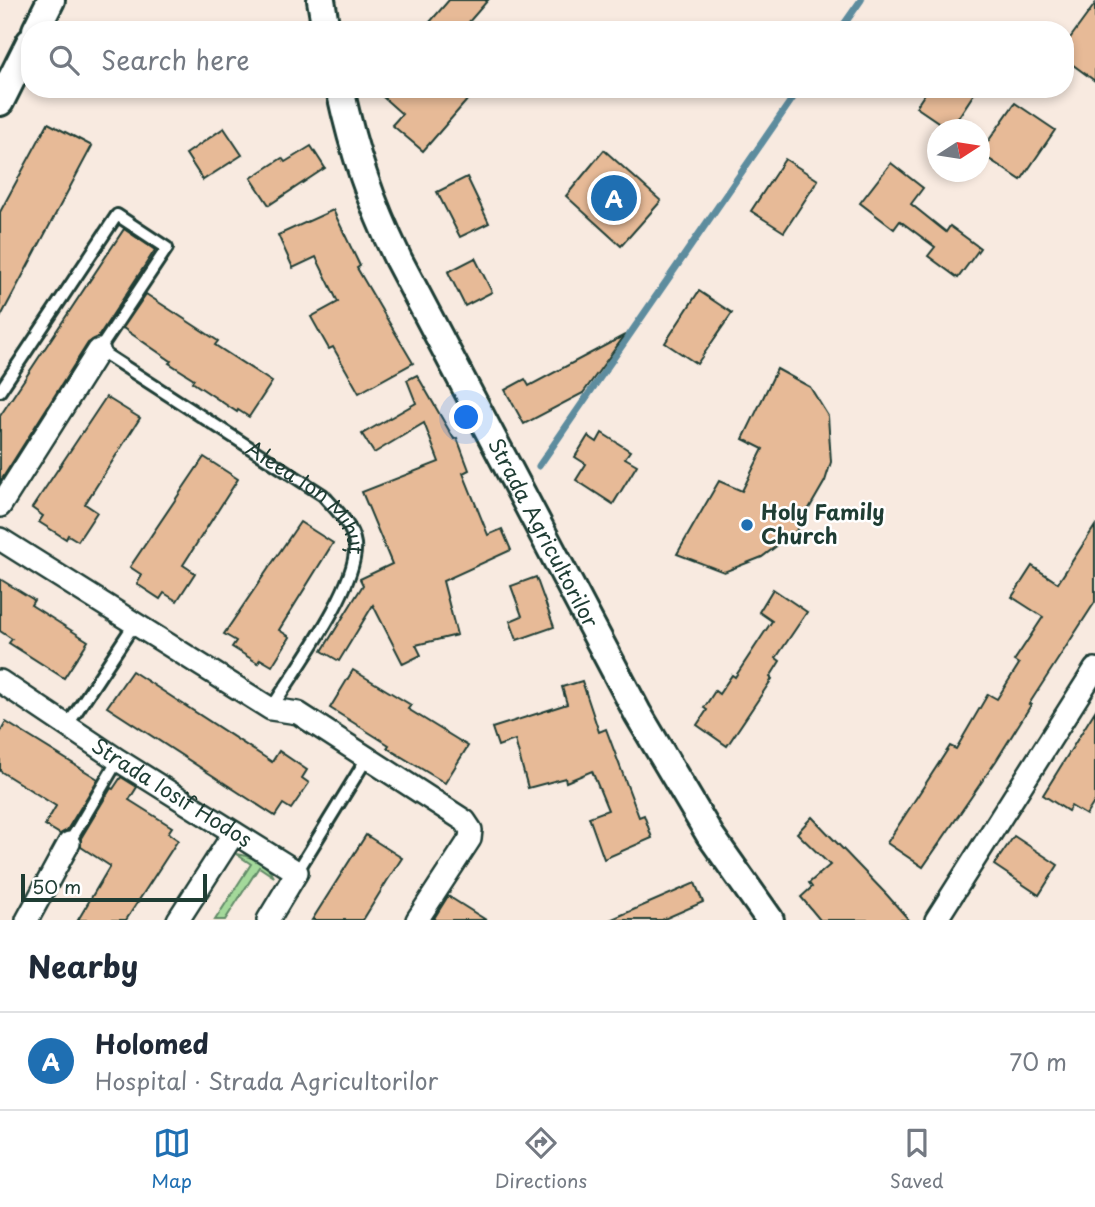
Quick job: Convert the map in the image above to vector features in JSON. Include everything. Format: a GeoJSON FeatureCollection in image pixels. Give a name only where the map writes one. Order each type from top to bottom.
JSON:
{"type":"FeatureCollection","features":[{"type":"Feature","properties":{"kind":"street"},"geometry":{"type":"LineString","coordinates":[[40,21],[51,0]]}},
{"type":"Feature","properties":{"kind":"street"},"geometry":{"type":"LineString","coordinates":[[321,0],[324,21]]}},
{"type":"Feature","properties":{"kind":"street"},"geometry":{"type":"LineString","coordinates":[[0,102],[21,60]]}},
{"type":"Feature","properties":{"kind":"street","name":"Strada Agricultorilor"},"geometry":{"type":"LineString","coordinates":[[342,98],[358,165],[398,260],[638,714],[710,835],[770,920]]}},
{"type":"Feature","properties":{"kind":"street"},"geometry":{"type":"LineString","coordinates":[[0,506],[99,350]]}},
{"type":"Feature","properties":{"kind":"street"},"geometry":{"type":"LineString","coordinates":[[0,539],[271,709],[298,713],[465,821],[471,830],[470,839],[417,920]]}},
{"type":"Feature","properties":{"kind":"street"},"geometry":{"type":"LineString","coordinates":[[936,920],[1095,668]]}},
{"type":"Feature","properties":{"kind":"street","name":"Strada Iosif Hodoș"},"geometry":{"type":"LineString","coordinates":[[0,681],[118,760],[297,873]]}},
{"type":"Feature","properties":{"kind":"street"},"geometry":{"type":"LineString","coordinates":[[178,920],[234,833]]}},
{"type":"Feature","properties":{"kind":"street"},"geometry":{"type":"LineString","coordinates":[[27,920],[69,843]]}},
{"type":"Feature","properties":{"kind":"street"},"geometry":{"type":"LineString","coordinates":[[268,920],[297,873]]}},
{"type":"Feature","properties":{"kind":"lane"},"geometry":{"type":"LineString","coordinates":[[0,391],[117,215],[167,248],[99,350]]}},
{"type":"Feature","properties":{"kind":"lane","name":"Aleea Ion Mihuț"},"geometry":{"type":"LineString","coordinates":[[99,350],[323,495],[344,518],[355,543],[348,584],[271,709]]}},
{"type":"Feature","properties":{"kind":"lane"},"geometry":{"type":"LineString","coordinates":[[67,726],[135,623]]}},
{"type":"Feature","properties":{"kind":"lane"},"geometry":{"type":"LineString","coordinates":[[297,873],[367,758]]}},
{"type":"Feature","properties":{"kind":"lane"},"geometry":{"type":"LineString","coordinates":[[69,843],[118,760]]}},
{"type":"Feature","properties":{"kind":"green space"},"geometry":{"type":"Polygon","coordinates":[[[236,854],[258,861],[274,877],[259,867],[225,920],[215,920],[251,864],[236,854]]]}},
{"type":"Feature","properties":{"kind":"building"},"geometry":{"type":"Polygon","coordinates":[[[449,0],[488,0],[470,21],[431,21],[449,0]]]}},
{"type":"Feature","properties":{"kind":"building"},"geometry":{"type":"Polygon","coordinates":[[[1095,4],[1095,81],[1074,66],[1074,33],[1095,4]]]}},
{"type":"Feature","properties":{"kind":"building"},"geometry":{"type":"Polygon","coordinates":[[[384,98],[469,98],[423,151],[392,125],[402,114],[384,98]]]}},
{"type":"Feature","properties":{"kind":"building"},"geometry":{"type":"Polygon","coordinates":[[[922,98],[971,98],[957,119],[934,119],[916,107],[922,98]]]}},
{"type":"Feature","properties":{"kind":"building"},"geometry":{"type":"Polygon","coordinates":[[[1015,103],[1055,130],[1021,180],[990,160],[990,139],[1015,103]]]}},
{"type":"Feature","properties":{"kind":"building"},"geometry":{"type":"Polygon","coordinates":[[[48,123],[92,146],[0,318],[0,212],[48,123]]]}},
{"type":"Feature","properties":{"kind":"building"},"geometry":{"type":"Polygon","coordinates":[[[224,128],[242,155],[203,180],[186,154],[224,128]]]}},
{"type":"Feature","properties":{"kind":"building"},"geometry":{"type":"Polygon","coordinates":[[[311,146],[325,168],[269,205],[251,178],[282,158],[285,162],[311,146]]]}},
{"type":"Feature","properties":{"kind":"building"},"geometry":{"type":"Polygon","coordinates":[[[604,150],[661,201],[621,246],[566,196],[604,150]]]}},
{"type":"Feature","properties":{"kind":"building"},"geometry":{"type":"Polygon","coordinates":[[[785,159],[818,180],[784,232],[751,211],[785,159]]]}},
{"type":"Feature","properties":{"kind":"building"},"geometry":{"type":"Polygon","coordinates":[[[891,163],[923,188],[911,204],[946,232],[950,226],[980,248],[958,278],[928,256],[935,247],[900,221],[894,229],[860,203],[891,163]]]}},
{"type":"Feature","properties":{"kind":"building"},"geometry":{"type":"Polygon","coordinates":[[[467,177],[489,223],[460,237],[437,192],[467,177]]]}},
{"type":"Feature","properties":{"kind":"building"},"geometry":{"type":"Polygon","coordinates":[[[333,210],[360,266],[357,268],[413,363],[359,393],[333,347],[329,349],[311,317],[338,302],[316,257],[293,268],[278,235],[333,210]]]}},
{"type":"Feature","properties":{"kind":"building"},"geometry":{"type":"Polygon","coordinates":[[[124,229],[155,250],[98,337],[88,343],[0,482],[0,416],[124,229]]]}},
{"type":"Feature","properties":{"kind":"building"},"geometry":{"type":"Polygon","coordinates":[[[475,258],[492,292],[465,306],[448,272],[475,258]]]}},
{"type":"Feature","properties":{"kind":"building"},"geometry":{"type":"Polygon","coordinates":[[[699,291],[732,313],[697,364],[665,343],[699,291]]]}},
{"type":"Feature","properties":{"kind":"building"},"geometry":{"type":"Polygon","coordinates":[[[146,294],[218,341],[215,345],[272,382],[249,417],[192,382],[194,379],[169,363],[171,361],[123,328],[146,294]]]}},
{"type":"Feature","properties":{"kind":"building"},"geometry":{"type":"Polygon","coordinates":[[[625,335],[583,393],[524,424],[505,390],[525,379],[529,386],[625,335]]]}},
{"type":"Feature","properties":{"kind":"building"},"geometry":{"type":"Polygon","coordinates":[[[777,369],[810,387],[828,416],[831,462],[825,481],[796,531],[762,557],[724,572],[677,554],[719,481],[742,491],[763,449],[743,439],[777,369]]]}},
{"type":"Feature","properties":{"kind":"building"},"geometry":{"type":"Polygon","coordinates":[[[417,375],[454,439],[457,438],[469,470],[463,473],[488,535],[502,529],[511,550],[443,581],[457,635],[416,645],[421,655],[403,664],[373,605],[339,661],[322,651],[363,585],[360,579],[392,564],[362,492],[439,462],[424,423],[374,453],[362,434],[416,403],[407,380],[417,375]]]}},
{"type":"Feature","properties":{"kind":"building"},"geometry":{"type":"Polygon","coordinates":[[[106,397],[140,418],[85,504],[97,512],[78,541],[68,535],[66,539],[39,522],[43,516],[32,508],[106,397]]]}},
{"type":"Feature","properties":{"kind":"building"},"geometry":{"type":"Polygon","coordinates":[[[602,433],[630,451],[625,458],[637,465],[613,504],[576,480],[586,464],[575,457],[588,436],[597,442],[602,433]]]}},
{"type":"Feature","properties":{"kind":"building"},"geometry":{"type":"Polygon","coordinates":[[[204,457],[238,479],[183,565],[195,573],[177,601],[164,593],[160,599],[137,584],[142,575],[130,567],[204,457]]]}},
{"type":"Feature","properties":{"kind":"building"},"geometry":{"type":"Polygon","coordinates":[[[300,522],[333,543],[279,630],[290,637],[272,666],[260,659],[258,663],[232,647],[236,641],[224,634],[300,522]]]}},
{"type":"Feature","properties":{"kind":"building"},"geometry":{"type":"Polygon","coordinates":[[[1095,526],[1095,602],[1029,704],[1031,705],[996,761],[923,867],[887,843],[950,746],[956,749],[988,694],[997,699],[1019,664],[1014,661],[1043,617],[1012,597],[1032,566],[1058,583],[1095,526]]]}},
{"type":"Feature","properties":{"kind":"building"},"geometry":{"type":"Polygon","coordinates":[[[536,577],[554,627],[517,640],[510,621],[522,616],[511,586],[536,577]]]}},
{"type":"Feature","properties":{"kind":"building"},"geometry":{"type":"Polygon","coordinates":[[[0,579],[34,600],[31,605],[88,641],[64,678],[9,643],[12,639],[0,631],[0,579]]]}},
{"type":"Feature","properties":{"kind":"building"},"geometry":{"type":"Polygon","coordinates":[[[773,589],[807,612],[776,658],[780,661],[770,677],[772,679],[727,746],[697,725],[715,691],[719,694],[732,675],[735,677],[772,621],[759,612],[773,589]]]}},
{"type":"Feature","properties":{"kind":"building"},"geometry":{"type":"Polygon","coordinates":[[[353,670],[411,705],[408,709],[468,746],[445,783],[387,748],[389,745],[330,708],[353,670]]]}},
{"type":"Feature","properties":{"kind":"building"},"geometry":{"type":"Polygon","coordinates":[[[132,671],[272,762],[279,751],[307,770],[302,778],[309,783],[291,809],[283,804],[275,816],[107,707],[132,671]]]}},
{"type":"Feature","properties":{"kind":"building"},"geometry":{"type":"Polygon","coordinates":[[[582,681],[599,732],[606,729],[639,817],[644,815],[652,838],[604,859],[589,817],[608,810],[592,771],[566,782],[565,778],[528,788],[515,740],[498,746],[492,728],[567,704],[562,687],[582,681]]]}},
{"type":"Feature","properties":{"kind":"building"},"geometry":{"type":"Polygon","coordinates":[[[1095,711],[1095,801],[1086,815],[1071,806],[1068,811],[1043,795],[1095,711]]]}},
{"type":"Feature","properties":{"kind":"building"},"geometry":{"type":"Polygon","coordinates":[[[6,722],[98,779],[67,830],[60,834],[45,825],[56,806],[0,771],[0,733],[6,722]]]}},
{"type":"Feature","properties":{"kind":"building"},"geometry":{"type":"Polygon","coordinates":[[[121,777],[137,787],[129,800],[172,827],[168,833],[178,840],[126,920],[78,920],[110,866],[81,847],[81,838],[111,788],[113,789],[121,777]]]}},
{"type":"Feature","properties":{"kind":"building"},"geometry":{"type":"Polygon","coordinates":[[[812,817],[909,920],[820,920],[801,897],[812,887],[809,883],[830,865],[797,833],[812,817]]]}},
{"type":"Feature","properties":{"kind":"building"},"geometry":{"type":"Polygon","coordinates":[[[366,835],[402,858],[363,920],[312,920],[366,835]]]}},
{"type":"Feature","properties":{"kind":"building"},"geometry":{"type":"Polygon","coordinates":[[[1014,836],[1058,865],[1039,895],[994,865],[1014,836]]]}},
{"type":"Feature","properties":{"kind":"building"},"geometry":{"type":"Polygon","coordinates":[[[695,883],[703,902],[662,920],[610,920],[695,883]]]}},
{"type":"Feature","properties":{"kind":"building"},"geometry":{"type":"Polygon","coordinates":[[[448,896],[486,920],[433,920],[448,896]]]}},
{"type":"Feature","properties":{"kind":"waterway"},"geometry":{"type":"LineString","coordinates":[[846,21],[861,0]]}},
{"type":"Feature","properties":{"kind":"waterway"},"geometry":{"type":"LineString","coordinates":[[539,466],[793,98]]}},
{"type":"Feature","properties":{"kind":"place","name":"Holomed"},"geometry":{"type":"Point","coordinates":[614,198]}},
{"type":"Feature","properties":{"kind":"place","name":"Holy Family Church"},"geometry":{"type":"Point","coordinates":[747,525]}}]}
